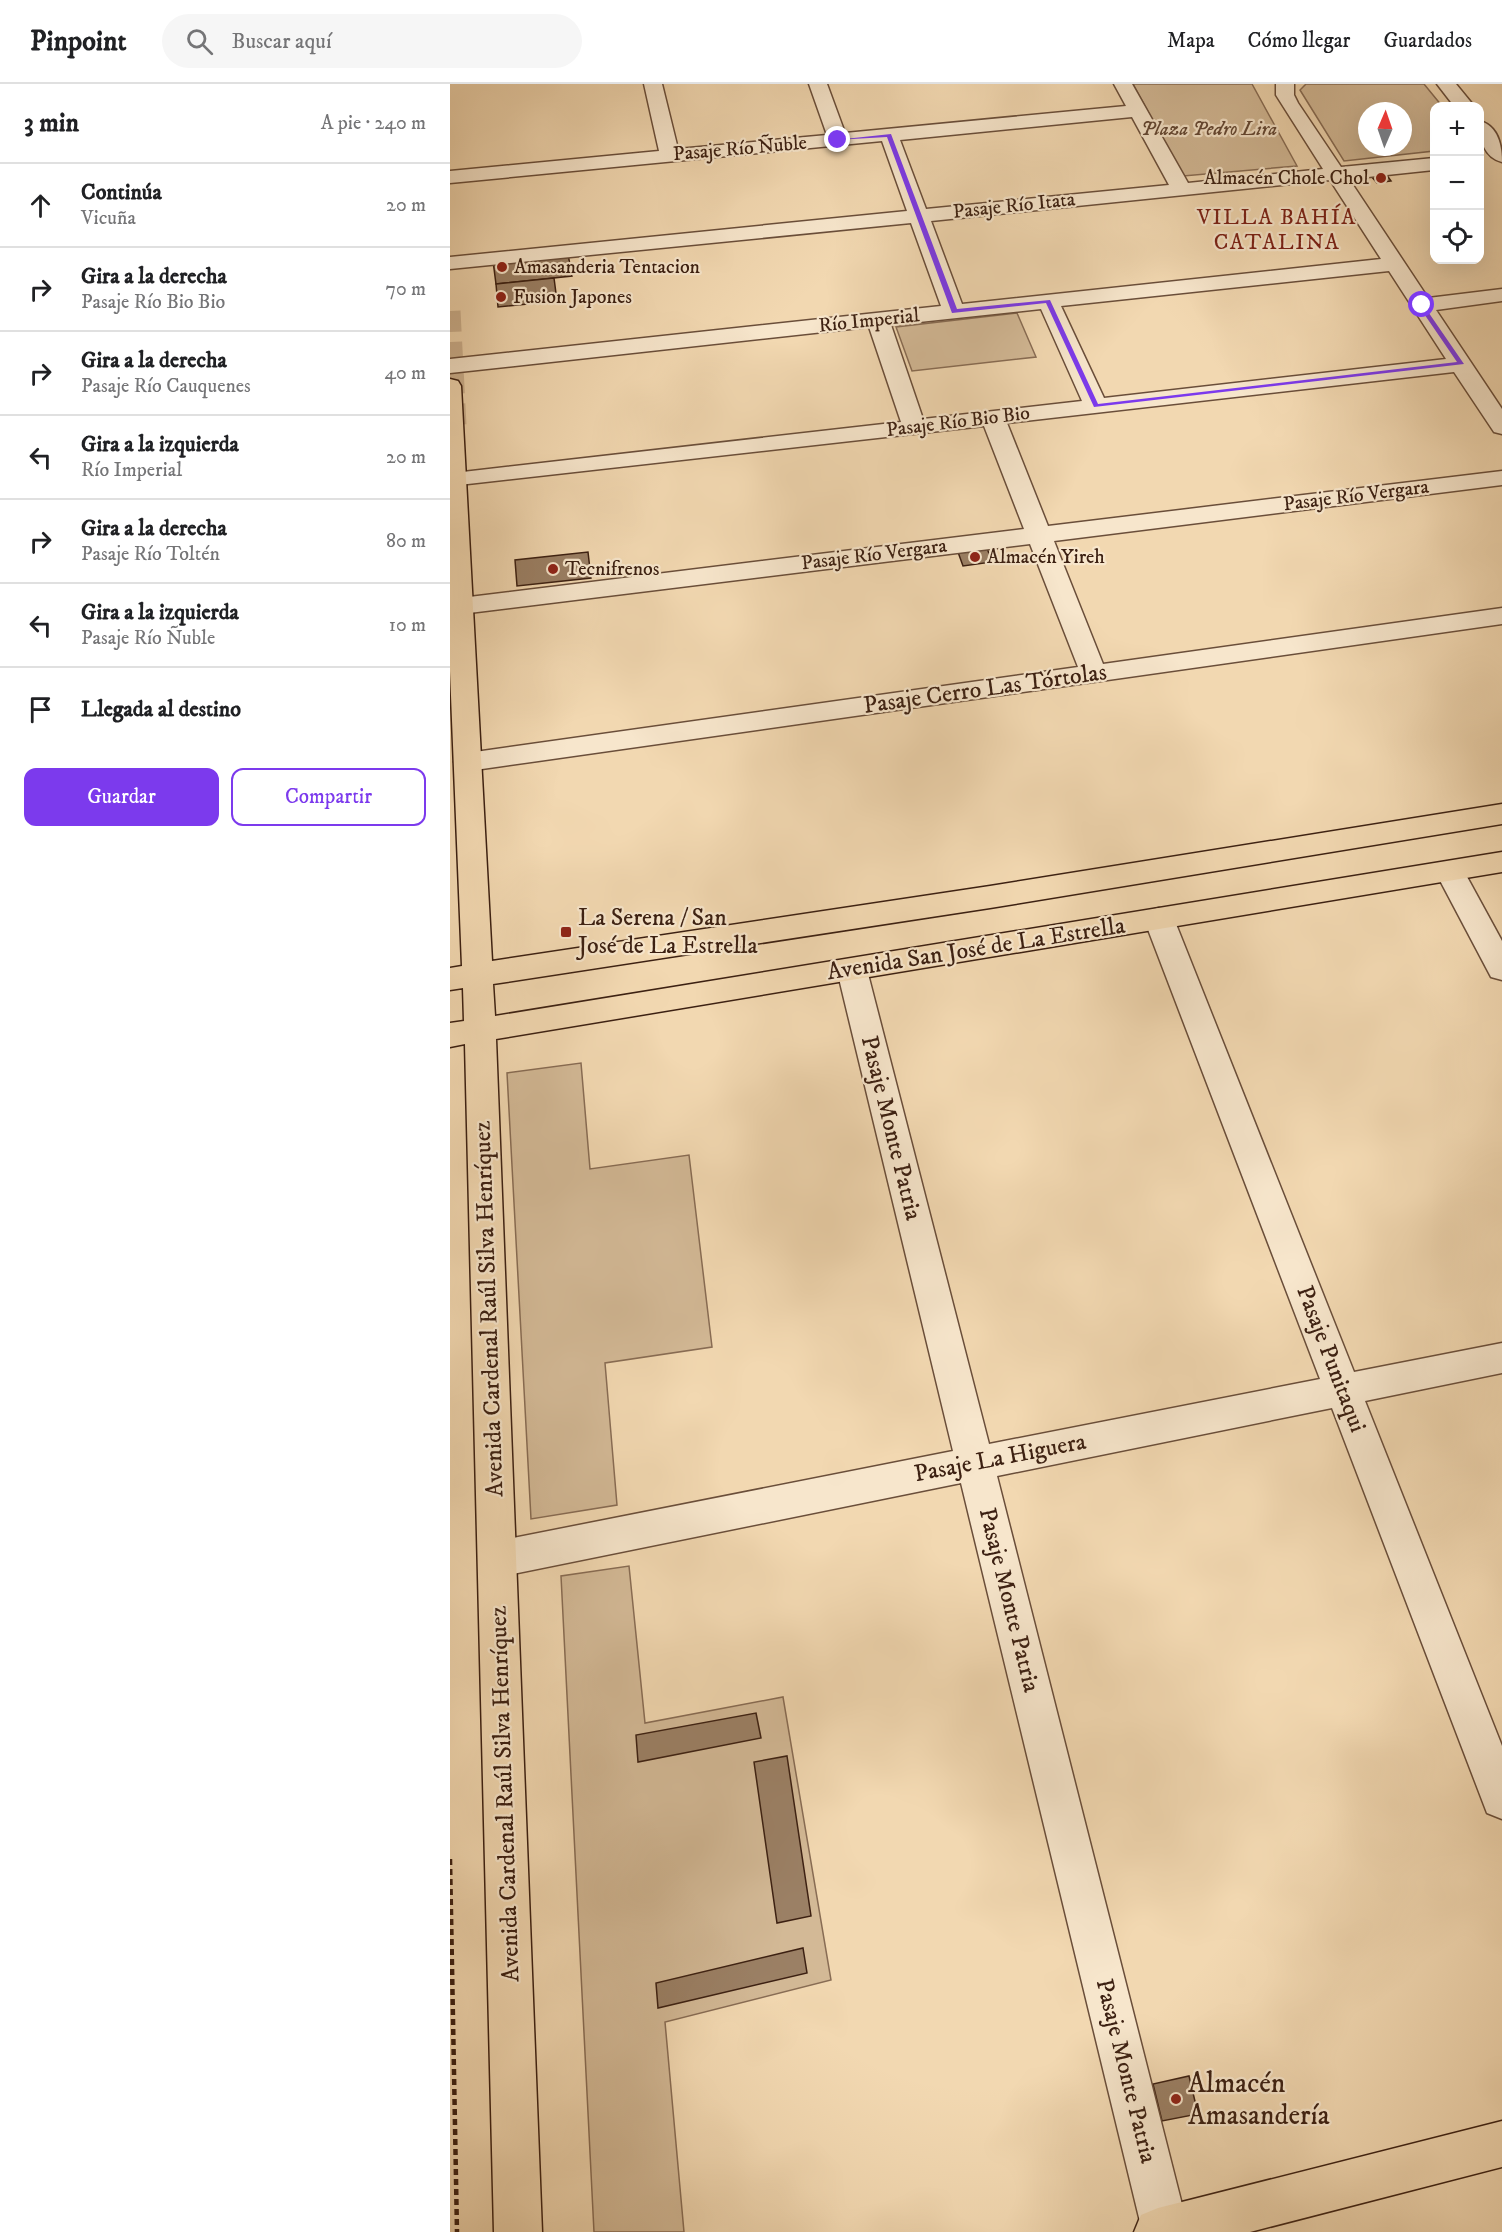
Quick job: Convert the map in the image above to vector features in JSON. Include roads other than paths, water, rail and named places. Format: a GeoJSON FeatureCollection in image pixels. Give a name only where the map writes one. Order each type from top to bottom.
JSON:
{"type":"FeatureCollection","features":[{"type":"Feature","properties":{"kind":"main road","name":"Avenida Cardenal Raúl Silva Henríquez"},"geometry":{"type":"LineString","coordinates":[[450,386],[468,762],[465,1033],[498,1559],[518,2232]]}},
{"type":"Feature","properties":{"kind":"main road","name":"Avenida San José de La Estrella"},"geometry":{"type":"LineString","coordinates":[[464,977],[1001,895],[1502,814]]}},
{"type":"Feature","properties":{"kind":"main road","name":"Avenida San José de La Estrella"},"geometry":{"type":"LineString","coordinates":[[465,1033],[1502,862]]}},
{"type":"Feature","properties":{"kind":"main road"},"geometry":{"type":"LineString","coordinates":[[1162,2231],[1502,2144]]}},
{"type":"Feature","properties":{"kind":"street"},"geometry":{"type":"LineString","coordinates":[[653,84],[670,156]]}},
{"type":"Feature","properties":{"kind":"street"},"geometry":{"type":"LineString","coordinates":[[818,84],[838,140]]}},
{"type":"Feature","properties":{"kind":"street"},"geometry":{"type":"LineString","coordinates":[[1123,84],[1181,189]]}},
{"type":"Feature","properties":{"kind":"street"},"geometry":{"type":"LineString","coordinates":[[1285,84],[1285,95],[1289,103],[1502,427]]}},
{"type":"Feature","properties":{"kind":"street"},"geometry":{"type":"LineString","coordinates":[[1446,84],[1461,102]]}},
{"type":"Feature","properties":{"kind":"street","name":"Pasaje Río Ñuble"},"geometry":{"type":"LineString","coordinates":[[450,177],[1138,111]]}},
{"type":"Feature","properties":{"kind":"street"},"geometry":{"type":"LineString","coordinates":[[1484,134],[1502,157]]}},
{"type":"Feature","properties":{"kind":"street"},"geometry":{"type":"LineString","coordinates":[[889,135],[954,311]]}},
{"type":"Feature","properties":{"kind":"street"},"geometry":{"type":"LineString","coordinates":[[1484,159],[1502,157]]}},
{"type":"Feature","properties":{"kind":"street","name":"Pasaje Río Itata"},"geometry":{"type":"LineString","coordinates":[[450,263],[1430,164]]}},
{"type":"Feature","properties":{"kind":"street","name":"Río Imperial"},"geometry":{"type":"LineString","coordinates":[[450,366],[1395,264]]}},
{"type":"Feature","properties":{"kind":"street"},"geometry":{"type":"LineString","coordinates":[[1422,305],[1502,296]]}},
{"type":"Feature","properties":{"kind":"street"},"geometry":{"type":"LineString","coordinates":[[1048,301],[1096,406]]}},
{"type":"Feature","properties":{"kind":"street"},"geometry":{"type":"LineString","coordinates":[[878,320],[914,427]]}},
{"type":"Feature","properties":{"kind":"street","name":"Pasaje Río Bio Bio"},"geometry":{"type":"LineString","coordinates":[[454,480],[1461,364]]}},
{"type":"Feature","properties":{"kind":"street"},"geometry":{"type":"LineString","coordinates":[[993,418],[1093,674]]}},
{"type":"Feature","properties":{"kind":"street","name":"Pasaje Río Vergara"},"geometry":{"type":"LineString","coordinates":[[461,606],[1502,478]]}},
{"type":"Feature","properties":{"kind":"street","name":"Pasaje Cerro Las Tórtolas"},"geometry":{"type":"LineString","coordinates":[[468,762],[1502,616]]}},
{"type":"Feature","properties":{"kind":"street"},"geometry":{"type":"LineString","coordinates":[[1450,871],[1502,969]]}},
{"type":"Feature","properties":{"kind":"street","name":"Pasaje Punitaqui"},"geometry":{"type":"LineString","coordinates":[[1159,919],[1502,1798]]}},
{"type":"Feature","properties":{"kind":"street","name":"Pasaje Monte Patria"},"geometry":{"type":"LineString","coordinates":[[852,970],[1162,2231]]}},
{"type":"Feature","properties":{"kind":"street","name":"Pasaje La Higuera"},"geometry":{"type":"LineString","coordinates":[[498,1559],[1502,1358]]}},
{"type":"Feature","properties":{"kind":"tunnel"},"geometry":{"type":"LineString","coordinates":[[450,311],[456,425]]}},
{"type":"Feature","properties":{"kind":"place","name":"Almacén Chole Chol"},"geometry":{"type":"Point","coordinates":[1381,178]}},
{"type":"Feature","properties":{"kind":"place","name":"Amasanderia Tentacion"},"geometry":{"type":"Point","coordinates":[502,267]}},
{"type":"Feature","properties":{"kind":"place","name":"Fusion Japones"},"geometry":{"type":"Point","coordinates":[501,297]}},
{"type":"Feature","properties":{"kind":"place","name":"Almacén Yireh"},"geometry":{"type":"Point","coordinates":[975,557]}},
{"type":"Feature","properties":{"kind":"place","name":"Tecnifrenos"},"geometry":{"type":"Point","coordinates":[553,569]}},
{"type":"Feature","properties":{"kind":"place","name":"La Serena / San José de La Estrella"},"geometry":{"type":"Point","coordinates":[566,932]}},
{"type":"Feature","properties":{"kind":"place","name":"Almacén Amasandería"},"geometry":{"type":"Point","coordinates":[1176,2099]}},
{"type":"Feature","properties":{"kind":"district","name":"VILLA BAHÍA CATALINA"},"geometry":{"type":"Point","coordinates":[1277,230]}},
{"type":"Feature","properties":{"kind":"park label","name":"Plaza Pedro Lira"},"geometry":{"type":"Point","coordinates":[1209,129]}}]}
